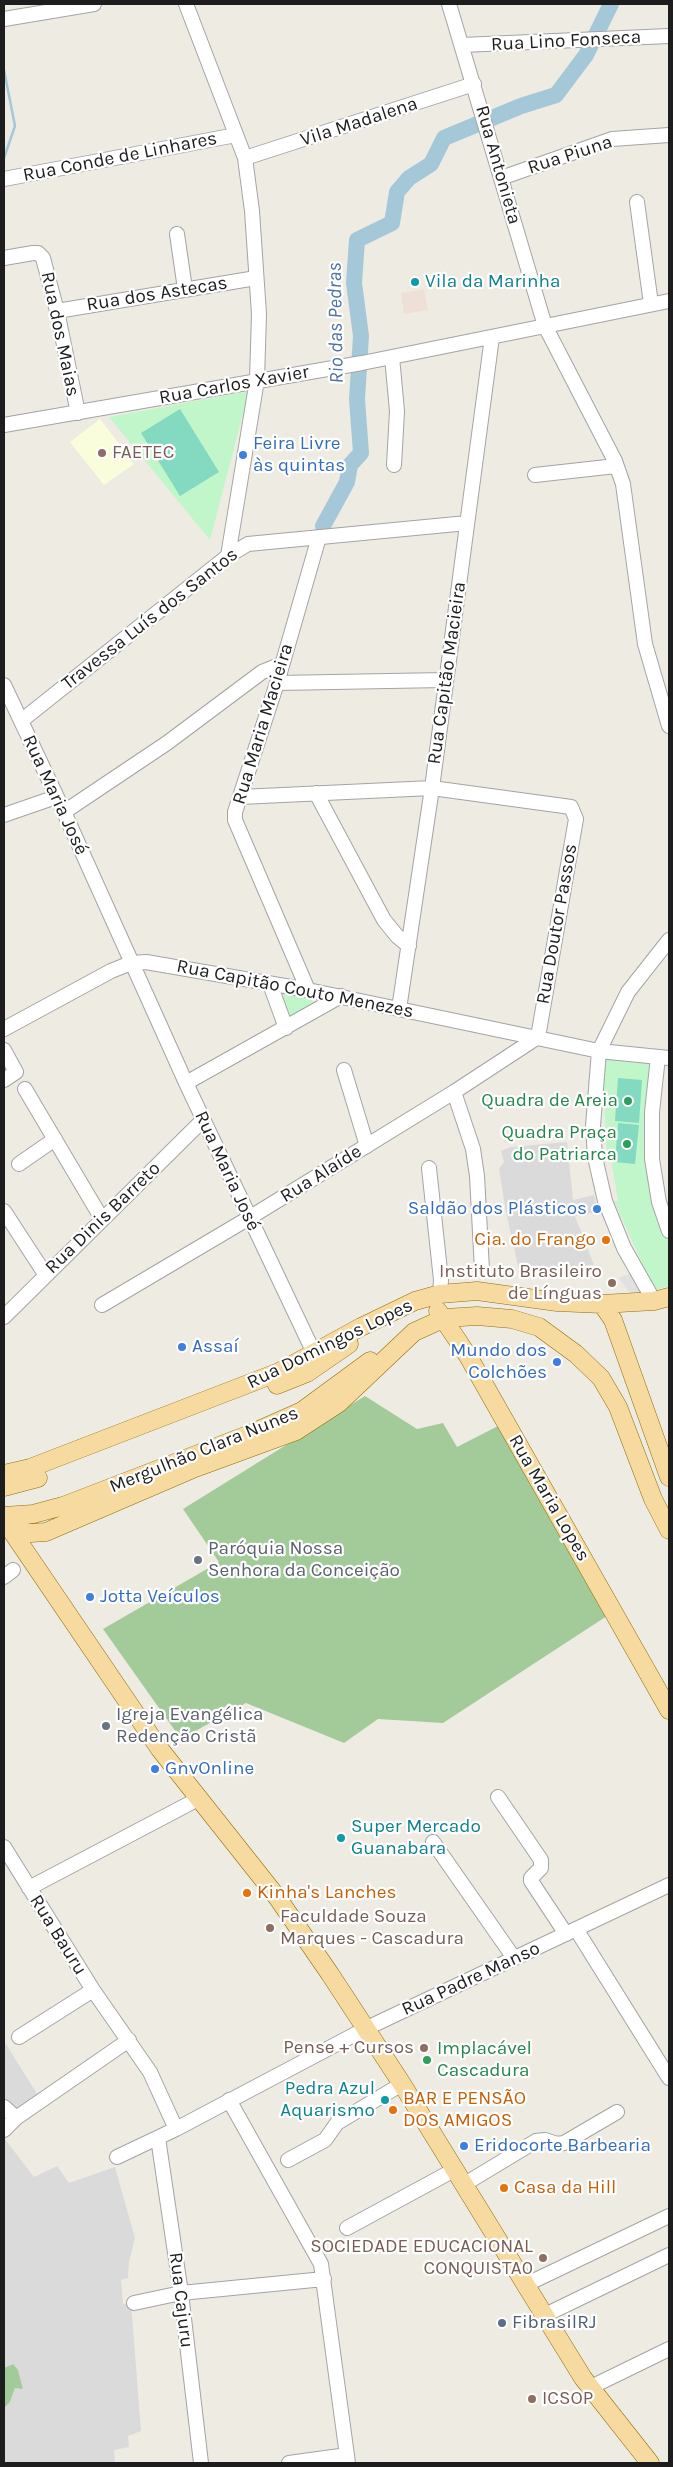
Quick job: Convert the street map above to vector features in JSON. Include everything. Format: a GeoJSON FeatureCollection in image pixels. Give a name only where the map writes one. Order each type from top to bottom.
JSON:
{"type":"FeatureCollection","features":[{"type":"Feature","properties":{"kind":"main road","name":"Rua Domingos Lopes"},"geometry":{"type":"LineString","coordinates":[[4,1474],[30,1468],[279,1372],[415,1301],[440,1294],[477,1291],[557,1302],[602,1304],[662,1299]]}},
{"type":"Feature","properties":{"kind":"main road","name":"Rua Maria Lopes"},"geometry":{"type":"LineString","coordinates":[[415,1301],[431,1306],[445,1318],[669,1710]]}},
{"type":"Feature","properties":{"kind":"main road"},"geometry":{"type":"LineString","coordinates":[[602,1304],[613,1320],[664,1451],[669,1477]]}},
{"type":"Feature","properties":{"kind":"main road","name":"Rua Domingos Lopes"},"geometry":{"type":"LineString","coordinates":[[6,1527],[31,1533],[46,1532],[195,1468],[296,1430],[339,1403],[414,1332],[445,1318],[477,1316],[512,1319],[539,1327],[566,1345],[596,1373],[609,1392],[628,1429],[652,1499],[669,1530]]}},
{"type":"Feature","properties":{"kind":"main road","name":"Mergulhão Clara Nunes"},"geometry":{"type":"LineString","coordinates":[[4,1487],[38,1478],[307,1373],[349,1344],[371,1323]]}},
{"type":"Feature","properties":{"kind":"main road"},"geometry":{"type":"LineString","coordinates":[[6,1527],[154,1740],[198,1799],[277,1897],[367,2028],[589,2388],[650,2463]]}},
{"type":"Feature","properties":{"kind":"street"},"geometry":{"type":"LineString","coordinates":[[4,19],[94,4]]}},
{"type":"Feature","properties":{"kind":"street"},"geometry":{"type":"LineString","coordinates":[[186,4],[244,158],[252,211],[259,314],[256,380],[228,556]]}},
{"type":"Feature","properties":{"kind":"street","name":"Rua Antonieta"},"geometry":{"type":"LineString","coordinates":[[449,4],[545,326],[616,466],[627,503],[645,644],[669,726]]}},
{"type":"Feature","properties":{"kind":"street","name":"Rua Lino Fonseca"},"geometry":{"type":"LineString","coordinates":[[462,45],[669,36]]}},
{"type":"Feature","properties":{"kind":"street","name":"Vila Madalena"},"geometry":{"type":"LineString","coordinates":[[244,158],[474,84]]}},
{"type":"Feature","properties":{"kind":"street","name":"Rua Conde de Linhares"},"geometry":{"type":"LineString","coordinates":[[4,179],[236,135]]}},
{"type":"Feature","properties":{"kind":"street","name":"Rua Piuna"},"geometry":{"type":"LineString","coordinates":[[501,178],[606,141],[669,135]]}},
{"type":"Feature","properties":{"kind":"street"},"geometry":{"type":"LineString","coordinates":[[637,202],[651,304]]}},
{"type":"Feature","properties":{"kind":"street"},"geometry":{"type":"LineString","coordinates":[[177,234],[186,290]]}},
{"type":"Feature","properties":{"kind":"street","name":"Rua dos Maias"},"geometry":{"type":"LineString","coordinates":[[4,258],[33,253],[41,256],[45,263],[78,413]]}},
{"type":"Feature","properties":{"kind":"street","name":"Rua dos Astecas"},"geometry":{"type":"LineString","coordinates":[[57,311],[256,278]]}},
{"type":"Feature","properties":{"kind":"street","name":"Rua Carlos Xavier"},"geometry":{"type":"LineString","coordinates":[[4,425],[356,364],[669,301]]}},
{"type":"Feature","properties":{"kind":"street","name":"Rua Capitão Macieira"},"geometry":{"type":"LineString","coordinates":[[399,1009],[432,788],[492,337]]}},
{"type":"Feature","properties":{"kind":"street"},"geometry":{"type":"LineString","coordinates":[[392,356],[396,411],[394,464]]}},
{"type":"Feature","properties":{"kind":"street"},"geometry":{"type":"LineString","coordinates":[[535,475],[616,466]]}},
{"type":"Feature","properties":{"kind":"street","name":"Travessa Luís dos Santos"},"geometry":{"type":"LineString","coordinates":[[21,721],[228,556],[248,544],[258,541],[320,538],[467,523]]}},
{"type":"Feature","properties":{"kind":"street","name":"Rua Maria Macieira"},"geometry":{"type":"LineString","coordinates":[[308,990],[236,828],[235,812],[320,538]]}},
{"type":"Feature","properties":{"kind":"street"},"geometry":{"type":"LineString","coordinates":[[64,812],[167,743],[262,672],[282,664]]}},
{"type":"Feature","properties":{"kind":"street"},"geometry":{"type":"LineString","coordinates":[[276,683],[445,680]]}},
{"type":"Feature","properties":{"kind":"street","name":"Rua Maria José"},"geometry":{"type":"LineString","coordinates":[[4,688],[64,812],[130,963],[186,1084],[314,1353]]}},
{"type":"Feature","properties":{"kind":"street"},"geometry":{"type":"LineString","coordinates":[[240,797],[432,788]]}},
{"type":"Feature","properties":{"kind":"street","name":"Rua Doutor Passos"},"geometry":{"type":"LineString","coordinates":[[432,788],[566,805],[574,811],[576,819],[538,1037]]}},
{"type":"Feature","properties":{"kind":"street"},"geometry":{"type":"LineString","coordinates":[[316,793],[390,929],[409,946]]}},
{"type":"Feature","properties":{"kind":"street"},"geometry":{"type":"LineString","coordinates":[[4,814],[56,797]]}},
{"type":"Feature","properties":{"kind":"street"},"geometry":{"type":"LineString","coordinates":[[662,1299],[624,1248],[601,1189],[593,1126],[599,1051],[628,992],[668,942]]}},
{"type":"Feature","properties":{"kind":"street","name":"Rua Capitão Couto Menezes"},"geometry":{"type":"LineString","coordinates":[[4,1029],[111,971],[130,963],[154,963],[341,996],[599,1051],[664,1058]]}},
{"type":"Feature","properties":{"kind":"street"},"geometry":{"type":"LineString","coordinates":[[142,987],[154,963]]}},
{"type":"Feature","properties":{"kind":"street"},"geometry":{"type":"LineString","coordinates":[[270,984],[286,1028]]}},
{"type":"Feature","properties":{"kind":"street"},"geometry":{"type":"LineString","coordinates":[[186,1084],[341,996]]}},
{"type":"Feature","properties":{"kind":"street","name":"Rua Alaíde"},"geometry":{"type":"LineString","coordinates":[[102,1305],[367,1146],[538,1037]]}},
{"type":"Feature","properties":{"kind":"street"},"geometry":{"type":"LineString","coordinates":[[4,1050],[16,1072],[4,1080]]}},
{"type":"Feature","properties":{"kind":"street"},"geometry":{"type":"LineString","coordinates":[[664,1058],[652,1112],[652,1159],[659,1202],[669,1231]]}},
{"type":"Feature","properties":{"kind":"street"},"geometry":{"type":"LineString","coordinates":[[344,1070],[367,1146]]}},
{"type":"Feature","properties":{"kind":"street"},"geometry":{"type":"LineString","coordinates":[[25,1089],[102,1219]]}},
{"type":"Feature","properties":{"kind":"street"},"geometry":{"type":"LineString","coordinates":[[454,1092],[473,1150],[477,1176],[482,1270]]}},
{"type":"Feature","properties":{"kind":"street","name":"Rua Dinis Barreto"},"geometry":{"type":"LineString","coordinates":[[4,1317],[45,1274],[203,1120]]}},
{"type":"Feature","properties":{"kind":"street"},"geometry":{"type":"LineString","coordinates":[[19,1164],[55,1139]]}},
{"type":"Feature","properties":{"kind":"street"},"geometry":{"type":"LineString","coordinates":[[429,1168],[441,1280],[440,1294]]}},
{"type":"Feature","properties":{"kind":"street"},"geometry":{"type":"LineString","coordinates":[[4,1211],[45,1274]]}},
{"type":"Feature","properties":{"kind":"street"},"geometry":{"type":"LineString","coordinates":[[498,1797],[541,1860],[541,1868],[532,1878],[532,1883],[571,1932],[669,2078]]}},
{"type":"Feature","properties":{"kind":"street","name":"Rua Bauru"},"geometry":{"type":"LineString","coordinates":[[176,2129],[157,2083],[129,2040],[92,1990],[29,1888],[198,1799]]}},
{"type":"Feature","properties":{"kind":"street"},"geometry":{"type":"LineString","coordinates":[[432,1842],[514,1958]]}},
{"type":"Feature","properties":{"kind":"street"},"geometry":{"type":"LineString","coordinates":[[4,1847],[29,1888]]}},
{"type":"Feature","properties":{"kind":"street","name":"Rua Padre Manso"},"geometry":{"type":"LineString","coordinates":[[117,2157],[176,2129],[367,2028],[514,1958],[668,1889]]}},
{"type":"Feature","properties":{"kind":"street"},"geometry":{"type":"LineString","coordinates":[[18,2037],[92,1990]]}},
{"type":"Feature","properties":{"kind":"street"},"geometry":{"type":"LineString","coordinates":[[4,2130],[16,2118],[129,2040]]}},
{"type":"Feature","properties":{"kind":"street"},"geometry":{"type":"LineString","coordinates":[[288,2160],[325,2140],[336,2123],[402,2084]]}},
{"type":"Feature","properties":{"kind":"street"},"geometry":{"type":"LineString","coordinates":[[229,2100],[315,2252],[324,2279],[348,2459],[289,2463]]}},
{"type":"Feature","properties":{"kind":"street"},"geometry":{"type":"LineString","coordinates":[[4,2107],[16,2118]]}},
{"type":"Feature","properties":{"kind":"street"},"geometry":{"type":"LineString","coordinates":[[347,2228],[536,2141],[545,2140],[557,2144],[564,2143],[617,2112]]}},
{"type":"Feature","properties":{"kind":"street","name":"Rua Cajuru"},"geometry":{"type":"LineString","coordinates":[[158,2138],[182,2293],[201,2463]]}},
{"type":"Feature","properties":{"kind":"street"},"geometry":{"type":"LineString","coordinates":[[525,2285],[669,2216]]}},
{"type":"Feature","properties":{"kind":"street"},"geometry":{"type":"LineString","coordinates":[[543,2316],[669,2255]]}},
{"type":"Feature","properties":{"kind":"street"},"geometry":{"type":"LineString","coordinates":[[134,2302],[182,2293],[324,2279]]}},
{"type":"Feature","properties":{"kind":"street"},"geometry":{"type":"LineString","coordinates":[[589,2388],[669,2349]]}},
{"type":"Feature","properties":{"kind":"shaded area"},"geometry":{"type":"Polygon","coordinates":[[[424,289],[428,310],[404,314],[401,293],[424,289]]]}},
{"type":"Feature","properties":{"kind":"shaded area","name":"FAETEC"},"geometry":{"type":"Polygon","coordinates":[[[100,419],[134,464],[104,485],[70,442],[100,419]]]}},
{"type":"Feature","properties":{"kind":"shaded area"},"geometry":{"type":"Polygon","coordinates":[[[567,1142],[573,1200],[594,1195],[598,1212],[575,1216],[594,1265],[519,1270],[499,1169],[504,1162],[501,1151],[511,1147],[567,1142]]]}},
{"type":"Feature","properties":{"kind":"shaded area"},"geometry":{"type":"Polygon","coordinates":[[[634,1272],[648,1296],[632,1297],[619,1278],[634,1272]]]}},
{"type":"Feature","properties":{"kind":"shaded area"},"geometry":{"type":"Polygon","coordinates":[[[4,2041],[39,2097],[4,2124],[4,2041]]]}},
{"type":"Feature","properties":{"kind":"shaded area"},"geometry":{"type":"Polygon","coordinates":[[[4,2138],[34,2177],[57,2166],[69,2183],[115,2167],[135,2238],[129,2262],[128,2278],[121,2280],[123,2304],[131,2303],[141,2431],[128,2436],[129,2447],[114,2450],[115,2463],[4,2463],[4,2408],[10,2402],[15,2388],[23,2389],[18,2370],[12,2364],[4,2368],[4,2138]]]}},
{"type":"Feature","properties":{"kind":"green space"},"geometry":{"type":"Polygon","coordinates":[[[249,391],[210,540],[109,417],[249,391]]]}},
{"type":"Feature","properties":{"kind":"green space"},"geometry":{"type":"Polygon","coordinates":[[[180,409],[219,472],[180,496],[141,433],[180,409]]]}},
{"type":"Feature","properties":{"kind":"green space"},"geometry":{"type":"Polygon","coordinates":[[[278,988],[319,997],[291,1021],[278,988]]]}},
{"type":"Feature","properties":{"kind":"green space"},"geometry":{"type":"Polygon","coordinates":[[[605,1057],[654,1060],[657,1205],[669,1239],[669,1286],[654,1290],[614,1201],[618,1201],[611,1159],[607,1154],[605,1123],[603,1079],[605,1057]]]}},
{"type":"Feature","properties":{"kind":"green space","name":"Quadra de Areia"},"geometry":{"type":"Polygon","coordinates":[[[618,1078],[642,1080],[639,1123],[615,1121],[618,1078]]]}},
{"type":"Feature","properties":{"kind":"green space","name":"Quadra Praça do Patriarca"},"geometry":{"type":"Polygon","coordinates":[[[618,1123],[639,1125],[635,1164],[615,1162],[618,1123]]]}},
{"type":"Feature","properties":{"kind":"green space"},"geometry":{"type":"Polygon","coordinates":[[[365,1396],[417,1429],[443,1423],[457,1447],[502,1424],[610,1614],[443,1723],[378,1719],[344,1743],[246,1703],[181,1739],[103,1629],[219,1562],[183,1509],[365,1396]]]}},
{"type":"Feature","properties":{"kind":"green space"},"geometry":{"type":"Polygon","coordinates":[[[13,2364],[18,2370],[23,2389],[15,2388],[10,2402],[4,2408],[4,2368],[13,2364]]]}},
{"type":"Feature","properties":{"kind":"waterway","name":"Rio das Pedras"},"geometry":{"type":"LineString","coordinates":[[323,526],[347,482],[350,465],[361,453],[357,399],[361,336],[354,283],[357,240],[392,223],[397,192],[409,178],[431,164],[444,138],[521,106],[556,95],[586,55],[611,4]]}},
{"type":"Feature","properties":{"kind":"waterway"},"geometry":{"type":"LineString","coordinates":[[4,70],[15,126],[4,158]]}},
{"type":"Feature","properties":{"kind":"place","name":"Vila da Marinha"},"geometry":{"type":"Point","coordinates":[415,282]}},
{"type":"Feature","properties":{"kind":"place","name":"FAETEC"},"geometry":{"type":"Point","coordinates":[102,453]}},
{"type":"Feature","properties":{"kind":"place","name":"Feira Livre às quintas"},"geometry":{"type":"Point","coordinates":[243,455]}},
{"type":"Feature","properties":{"kind":"place","name":"Quadra de Areia"},"geometry":{"type":"Point","coordinates":[628,1101]}},
{"type":"Feature","properties":{"kind":"place","name":"Quadra Praça do Patriarca"},"geometry":{"type":"Point","coordinates":[627,1144]}},
{"type":"Feature","properties":{"kind":"place","name":"Saldão dos Plásticos"},"geometry":{"type":"Point","coordinates":[597,1209]}},
{"type":"Feature","properties":{"kind":"place","name":"Cia. do Frango"},"geometry":{"type":"Point","coordinates":[606,1240]}},
{"type":"Feature","properties":{"kind":"place","name":"Instituto Brasileiro de Línguas"},"geometry":{"type":"Point","coordinates":[612,1283]}},
{"type":"Feature","properties":{"kind":"place","name":"Assaí"},"geometry":{"type":"Point","coordinates":[182,1347]}},
{"type":"Feature","properties":{"kind":"place","name":"Mundo dos Colchões"},"geometry":{"type":"Point","coordinates":[557,1362]}},
{"type":"Feature","properties":{"kind":"place","name":"Paróquia Nossa Senhora da Conceição"},"geometry":{"type":"Point","coordinates":[198,1560]}},
{"type":"Feature","properties":{"kind":"place","name":"Jotta Veículos"},"geometry":{"type":"Point","coordinates":[90,1597]}},
{"type":"Feature","properties":{"kind":"place","name":"Igreja Evangélica Redenção Cristã"},"geometry":{"type":"Point","coordinates":[106,1726]}},
{"type":"Feature","properties":{"kind":"place","name":"GnvOnline"},"geometry":{"type":"Point","coordinates":[155,1769]}},
{"type":"Feature","properties":{"kind":"place","name":"Super Mercado Guanabara"},"geometry":{"type":"Point","coordinates":[341,1838]}},
{"type":"Feature","properties":{"kind":"place","name":"Kinha's Lanches"},"geometry":{"type":"Point","coordinates":[247,1893]}},
{"type":"Feature","properties":{"kind":"place","name":"Faculdade Souza Marques - Cascadura"},"geometry":{"type":"Point","coordinates":[270,1928]}},
{"type":"Feature","properties":{"kind":"place","name":"Pense + Cursos"},"geometry":{"type":"Point","coordinates":[424,2048]}},
{"type":"Feature","properties":{"kind":"place","name":"Implacável Cascadura"},"geometry":{"type":"Point","coordinates":[427,2060]}},
{"type":"Feature","properties":{"kind":"place","name":"Pedra Azul Aquarismo"},"geometry":{"type":"Point","coordinates":[385,2100]}},
{"type":"Feature","properties":{"kind":"place","name":"BAR E PENSÃO DOS AMIGOS"},"geometry":{"type":"Point","coordinates":[393,2110]}},
{"type":"Feature","properties":{"kind":"place","name":"Eridocorte Barbearia"},"geometry":{"type":"Point","coordinates":[464,2146]}},
{"type":"Feature","properties":{"kind":"place","name":"Casa da Hill"},"geometry":{"type":"Point","coordinates":[504,2188]}},
{"type":"Feature","properties":{"kind":"place","name":"SOCIEDADE EDUCACIONAL CONQUISTA0"},"geometry":{"type":"Point","coordinates":[543,2258]}},
{"type":"Feature","properties":{"kind":"place","name":"FibrasilRJ"},"geometry":{"type":"Point","coordinates":[502,2323]}},
{"type":"Feature","properties":{"kind":"place","name":"ICSOP"},"geometry":{"type":"Point","coordinates":[532,2399]}}]}
